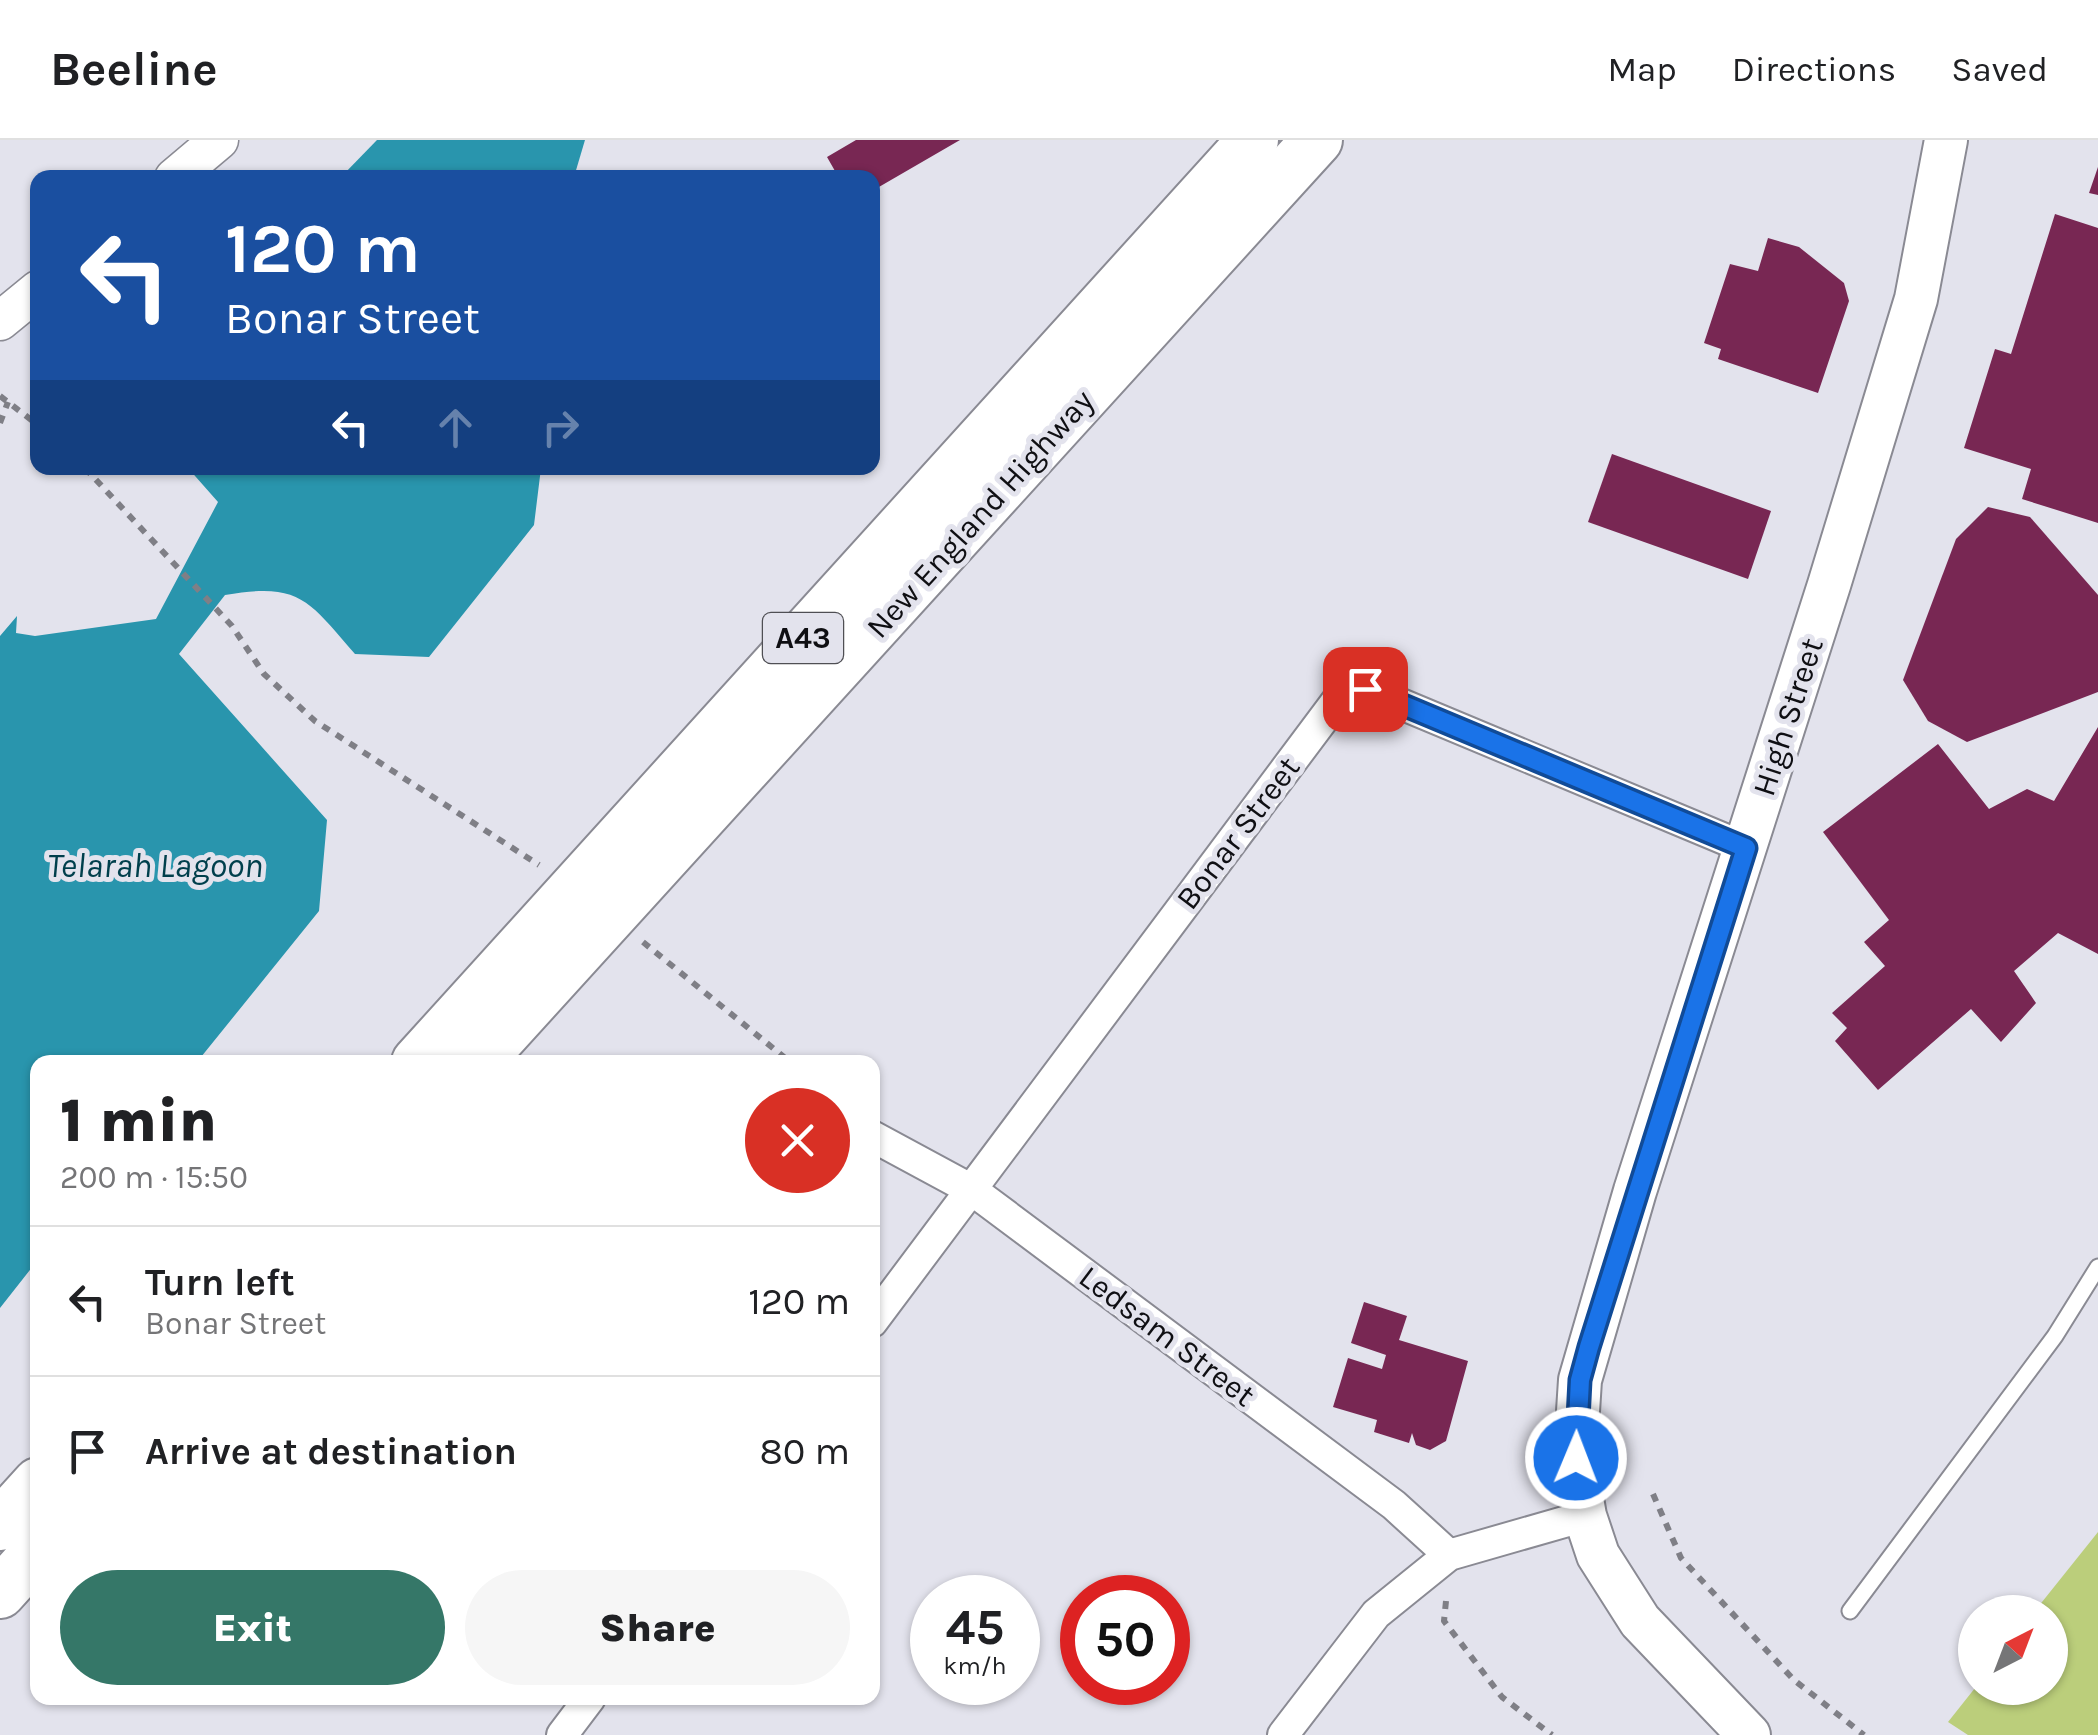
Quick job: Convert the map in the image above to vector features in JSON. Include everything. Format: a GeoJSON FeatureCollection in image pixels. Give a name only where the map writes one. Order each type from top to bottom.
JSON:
{"type":"FeatureCollection","features":[{"type":"Feature","properties":{"kind":"highway"},"geometry":{"type":"LineString","coordinates":[[1188,213],[1228,140]]}},
{"type":"Feature","properties":{"kind":"highway","name":"New England Highway"},"geometry":{"type":"LineString","coordinates":[[423,1055],[1252,140]]}},
{"type":"Feature","properties":{"kind":"highway","name":"New England Highway"},"geometry":{"type":"LineString","coordinates":[[484,1055],[1317,140]]}},
{"type":"Feature","properties":{"kind":"highway"},"geometry":{"type":"LineString","coordinates":[[0,1525],[30,1492]]}},
{"type":"Feature","properties":{"kind":"highway"},"geometry":{"type":"LineString","coordinates":[[0,1593],[30,1560]]}},
{"type":"Feature","properties":{"kind":"main road","name":"High Street"},"geometry":{"type":"LineString","coordinates":[[1749,1735],[1640,1622],[1598,1554],[1585,1516],[1576,1458],[1580,1380],[1634,1191],[1746,848],[1916,299],[1940,149]]}},
{"type":"Feature","properties":{"kind":"street"},"geometry":{"type":"LineString","coordinates":[[183,170],[219,140]]}},
{"type":"Feature","properties":{"kind":"street"},"geometry":{"type":"LineString","coordinates":[[0,321],[30,297]]}},
{"type":"Feature","properties":{"kind":"street","name":"Bonar Street"},"geometry":{"type":"LineString","coordinates":[[880,1311],[1342,694],[1365,689],[1746,848]]}},
{"type":"Feature","properties":{"kind":"street","name":"Ledsam Street"},"geometry":{"type":"LineString","coordinates":[[880,1140],[972,1190],[1394,1505],[1449,1555]]}},
{"type":"Feature","properties":{"kind":"street"},"geometry":{"type":"LineString","coordinates":[[1283,1735],[1376,1614],[1449,1555],[1585,1516]]}},
{"type":"Feature","properties":{"kind":"street"},"geometry":{"type":"LineString","coordinates":[[562,1735],[585,1705]]}},
{"type":"Feature","properties":{"kind":"lane"},"geometry":{"type":"LineString","coordinates":[[1850,1611],[2056,1336],[2098,1267]]}},
{"type":"Feature","properties":{"kind":"path"},"geometry":{"type":"LineString","coordinates":[[0,396],[30,419]]}},
{"type":"Feature","properties":{"kind":"path"},"geometry":{"type":"LineString","coordinates":[[0,423],[8,402]]}},
{"type":"Feature","properties":{"kind":"path"},"geometry":{"type":"LineString","coordinates":[[93,475],[232,626],[264,674],[315,721],[544,868]]}},
{"type":"Feature","properties":{"kind":"path"},"geometry":{"type":"LineString","coordinates":[[642,942],[781,1055]]}},
{"type":"Feature","properties":{"kind":"path"},"geometry":{"type":"LineString","coordinates":[[1653,1494],[1680,1558],[1794,1680],[1864,1735]]}},
{"type":"Feature","properties":{"kind":"path"},"geometry":{"type":"LineString","coordinates":[[1449,1555],[1444,1621],[1502,1697],[1552,1735]]}},
{"type":"Feature","properties":{"kind":"green space"},"geometry":{"type":"Polygon","coordinates":[[[2098,1532],[2098,1735],[1968,1735],[1948,1722],[1962,1705],[2068,1705],[2068,1595],[2048,1595],[2098,1532]]]}},
{"type":"Feature","properties":{"kind":"water"},"geometry":{"type":"Polygon","coordinates":[[[377,140],[585,140],[576,170],[348,170],[377,140]]]}},
{"type":"Feature","properties":{"kind":"water","name":"Telarah Lagoon"},"geometry":{"type":"Polygon","coordinates":[[[194,475],[540,475],[534,525],[429,657],[355,654],[313,608],[300,599],[270,591],[225,595],[179,654],[327,820],[319,911],[203,1055],[30,1055],[30,1270],[0,1308],[0,636],[17,616],[16,633],[35,636],[156,619],[218,502],[194,475]]]}},
{"type":"Feature","properties":{"kind":"building"},"geometry":{"type":"Polygon","coordinates":[[[856,140],[960,140],[880,186],[880,170],[834,170],[827,157],[856,140]]]}},
{"type":"Feature","properties":{"kind":"building"},"geometry":{"type":"Polygon","coordinates":[[[2098,167],[2098,195],[2089,193],[2098,167]]]}},
{"type":"Feature","properties":{"kind":"building"},"geometry":{"type":"Polygon","coordinates":[[[2055,214],[2098,228],[2098,523],[2022,499],[2031,469],[1964,448],[1995,349],[2011,354],[2055,214]]]}},
{"type":"Feature","properties":{"kind":"building"},"geometry":{"type":"Polygon","coordinates":[[[1768,238],[1799,247],[1844,283],[1849,301],[1818,393],[1718,359],[1721,349],[1704,343],[1730,264],[1758,271],[1768,238]]]}},
{"type":"Feature","properties":{"kind":"building"},"geometry":{"type":"Polygon","coordinates":[[[1612,454],[1771,511],[1748,579],[1588,522],[1612,454]]]}},
{"type":"Feature","properties":{"kind":"building"},"geometry":{"type":"Polygon","coordinates":[[[1988,507],[2030,517],[2098,595],[2098,692],[1967,742],[1928,721],[1903,680],[1956,539],[1988,507]]]}},
{"type":"Feature","properties":{"kind":"building"},"geometry":{"type":"Polygon","coordinates":[[[2098,727],[2098,954],[2058,933],[2014,971],[2036,1003],[2001,1042],[1971,1009],[1878,1090],[1835,1041],[1847,1028],[1832,1013],[1885,966],[1864,942],[1889,920],[1823,832],[1938,744],[1989,809],[2027,789],[2054,801],[2098,727]]]}},
{"type":"Feature","properties":{"kind":"building"},"geometry":{"type":"Polygon","coordinates":[[[1364,1302],[1407,1316],[1399,1340],[1468,1361],[1446,1441],[1430,1450],[1416,1445],[1412,1433],[1409,1443],[1374,1432],[1377,1420],[1333,1407],[1348,1358],[1382,1369],[1386,1355],[1351,1343],[1364,1302]]]}},
{"type":"Feature","properties":{"kind":"route"},"geometry":{"type":"LineString","coordinates":[[1365,689],[1746,848],[1634,1191],[1589,1347],[1575,1422],[1576,1458]]}}]}
